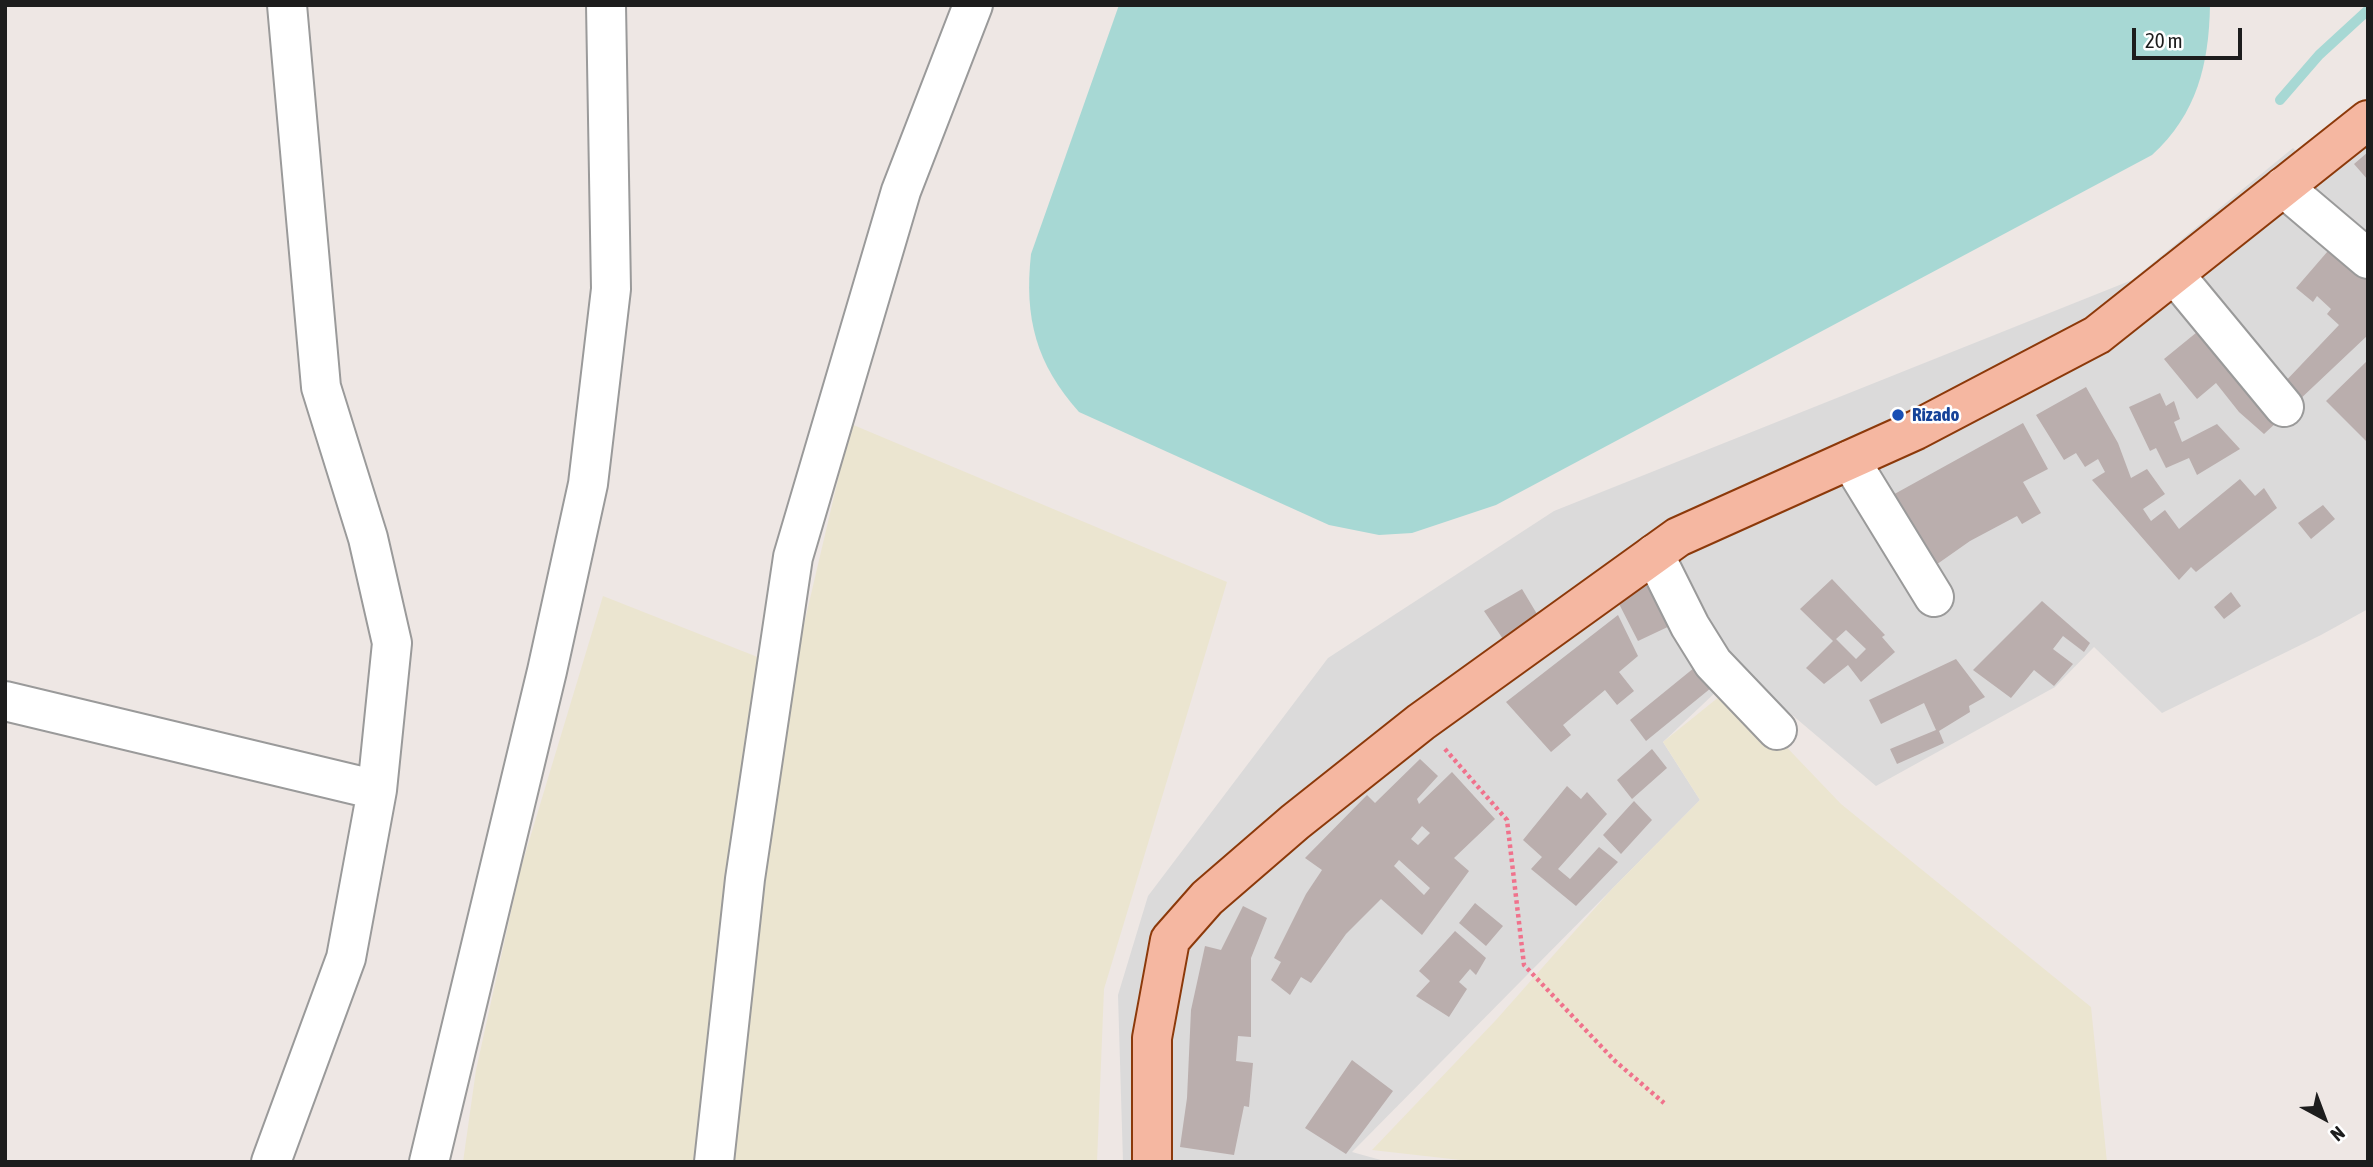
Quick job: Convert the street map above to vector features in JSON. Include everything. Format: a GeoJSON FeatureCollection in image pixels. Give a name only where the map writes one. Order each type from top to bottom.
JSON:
{"type":"FeatureCollection","features":[{"type":"Feature","properties":{"kind":"main road"},"geometry":{"type":"LineString","coordinates":[[1152,1162],[1152,1038],[1170,940],[1207,898],[1294,822],[1421,722],[1678,537],[1916,430],[2097,335],[2368,120]]}},
{"type":"Feature","properties":{"kind":"street"},"geometry":{"type":"LineString","coordinates":[[271,1162],[346,958],[377,790],[392,643],[368,538],[321,387],[287,5]]}},
{"type":"Feature","properties":{"kind":"street"},"geometry":{"type":"LineString","coordinates":[[429,1162],[547,671],[588,484],[611,289],[606,5]]}},
{"type":"Feature","properties":{"kind":"street"},"geometry":{"type":"LineString","coordinates":[[714,1162],[745,879],[793,557],[901,191],[973,5]]}},
{"type":"Feature","properties":{"kind":"street"},"geometry":{"type":"LineString","coordinates":[[2283,187],[2368,259]]}},
{"type":"Feature","properties":{"kind":"street"},"geometry":{"type":"LineString","coordinates":[[2174,274],[2284,407]]}},
{"type":"Feature","properties":{"kind":"street"},"geometry":{"type":"LineString","coordinates":[[1850,460],[1934,597]]}},
{"type":"Feature","properties":{"kind":"street"},"geometry":{"type":"LineString","coordinates":[[1654,554],[1690,626],[1713,663],[1777,730]]}},
{"type":"Feature","properties":{"kind":"street"},"geometry":{"type":"LineString","coordinates":[[5,701],[377,790]]}},
{"type":"Feature","properties":{"kind":"path"},"geometry":{"type":"LineString","coordinates":[[1421,722],[1507,820],[1524,965],[1615,1061],[1664,1103]]}},
{"type":"Feature","properties":{"kind":"shaded area"},"geometry":{"type":"Polygon","coordinates":[[[2368,133],[2368,609],[2162,713],[2094,647],[2055,687],[1876,786],[1739,670],[1663,742],[1700,800],[1352,1152],[1388,1162],[1123,1162],[1118,995],[1148,896],[1328,658],[1554,511],[2132,280],[2293,148],[2315,173],[2368,133]]]}},
{"type":"Feature","properties":{"kind":"shaded area"},"geometry":{"type":"Polygon","coordinates":[[[851,424],[1227,582],[1104,989],[1097,1162],[463,1162],[476,1070],[520,871],[603,596],[793,671],[851,424]]]}},
{"type":"Feature","properties":{"kind":"shaded area"},"geometry":{"type":"Polygon","coordinates":[[[1730,688],[1841,804],[2091,1007],[2107,1162],[1478,1162],[1372,1150],[1496,1020],[1612,889],[1700,800],[1663,742],[1730,688]]]}},
{"type":"Feature","properties":{"kind":"water"},"geometry":{"type":"Polygon","coordinates":[[[1119,5],[2210,5],[2207,48],[2198,87],[2180,123],[2152,155],[1496,505],[1412,533],[1379,535],[1329,525],[1079,412],[1052,376],[1043,358],[1032,319],[1029,277],[1031,254],[1119,5]]]}},
{"type":"Feature","properties":{"kind":"building"},"geometry":{"type":"Polygon","coordinates":[[[2368,152],[2368,180],[2354,164],[2368,152]]]}},
{"type":"Feature","properties":{"kind":"building"},"geometry":{"type":"Polygon","coordinates":[[[2334,244],[2368,269],[2368,335],[2297,402],[2281,386],[2339,325],[2327,314],[2331,309],[2317,296],[2313,302],[2296,288],[2334,244]]]}},
{"type":"Feature","properties":{"kind":"building"},"geometry":{"type":"Polygon","coordinates":[[[2202,328],[2278,421],[2264,434],[2239,412],[2216,383],[2197,399],[2164,359],[2202,328]]]}},
{"type":"Feature","properties":{"kind":"building"},"geometry":{"type":"Polygon","coordinates":[[[2368,360],[2368,443],[2326,401],[2368,360]]]}},
{"type":"Feature","properties":{"kind":"building"},"geometry":{"type":"Polygon","coordinates":[[[2086,387],[2118,443],[2131,478],[2147,469],[2165,494],[2143,509],[2151,521],[2165,510],[2179,529],[2240,479],[2255,496],[2264,488],[2277,508],[2196,572],[2191,567],[2179,580],[2092,480],[2105,472],[2098,459],[2085,467],[2076,453],[2064,460],[2036,415],[2086,387]]]}},
{"type":"Feature","properties":{"kind":"building"},"geometry":{"type":"Polygon","coordinates":[[[2160,393],[2166,406],[2174,401],[2180,419],[2174,422],[2182,442],[2217,424],[2240,449],[2197,475],[2189,458],[2166,468],[2156,448],[2150,451],[2129,407],[2160,393]]]}},
{"type":"Feature","properties":{"kind":"building"},"geometry":{"type":"Polygon","coordinates":[[[2023,423],[2048,469],[2023,482],[2041,513],[2022,524],[2017,516],[1970,541],[1933,567],[1880,502],[2023,423]]]}},
{"type":"Feature","properties":{"kind":"building"},"geometry":{"type":"Polygon","coordinates":[[[2323,505],[2335,519],[2311,539],[2298,523],[2323,505]]]}},
{"type":"Feature","properties":{"kind":"building"},"geometry":{"type":"Polygon","coordinates":[[[1654,578],[1674,624],[1638,641],[1616,598],[1654,578]]]}},
{"type":"Feature","properties":{"kind":"building"},"geometry":{"type":"Polygon","coordinates":[[[1832,579],[1885,635],[1882,637],[1895,652],[1861,682],[1848,665],[1824,684],[1806,668],[1833,641],[1800,609],[1832,579]],[[1846,630],[1836,639],[1856,659],[1866,649],[1846,630]]]}},
{"type":"Feature","properties":{"kind":"building"},"geometry":{"type":"Polygon","coordinates":[[[1522,589],[1537,614],[1503,639],[1484,611],[1522,589]]]}},
{"type":"Feature","properties":{"kind":"building"},"geometry":{"type":"Polygon","coordinates":[[[2231,592],[2241,606],[2224,619],[2214,607],[2231,592]]]}},
{"type":"Feature","properties":{"kind":"building"},"geometry":{"type":"Polygon","coordinates":[[[2042,601],[2090,643],[2084,652],[2063,636],[2053,649],[2073,664],[2054,686],[2034,670],[2011,698],[1973,670],[2042,601]]]}},
{"type":"Feature","properties":{"kind":"building"},"geometry":{"type":"Polygon","coordinates":[[[1618,615],[1638,656],[1619,672],[1634,691],[1617,705],[1605,690],[1563,725],[1571,735],[1551,752],[1506,702],[1618,615]]]}},
{"type":"Feature","properties":{"kind":"building"},"geometry":{"type":"Polygon","coordinates":[[[1705,659],[1722,679],[1646,741],[1630,720],[1705,659]]]}},
{"type":"Feature","properties":{"kind":"building"},"geometry":{"type":"Polygon","coordinates":[[[1956,659],[1985,697],[1969,706],[1970,712],[1939,731],[1944,743],[1897,764],[1890,749],[1936,730],[1924,703],[1881,724],[1869,700],[1956,659]]]}},
{"type":"Feature","properties":{"kind":"building"},"geometry":{"type":"Polygon","coordinates":[[[1652,749],[1667,768],[1632,799],[1617,780],[1652,749]]]}},
{"type":"Feature","properties":{"kind":"building"},"geometry":{"type":"Polygon","coordinates":[[[1420,759],[1438,776],[1417,799],[1419,804],[1452,772],[1495,819],[1454,858],[1469,871],[1422,935],[1381,899],[1346,934],[1311,983],[1301,977],[1290,995],[1271,980],[1281,962],[1274,958],[1306,894],[1322,870],[1305,858],[1367,795],[1375,803],[1420,759]],[[1422,826],[1411,839],[1418,845],[1430,833],[1422,826]],[[1399,860],[1394,866],[1424,895],[1430,888],[1399,860]]]}},
{"type":"Feature","properties":{"kind":"building"},"geometry":{"type":"Polygon","coordinates":[[[1567,786],[1581,799],[1587,792],[1607,814],[1558,869],[1570,879],[1599,847],[1618,862],[1576,906],[1531,869],[1542,857],[1523,840],[1567,786]]]}},
{"type":"Feature","properties":{"kind":"building"},"geometry":{"type":"Polygon","coordinates":[[[1634,801],[1652,820],[1621,854],[1603,835],[1634,801]]]}},
{"type":"Feature","properties":{"kind":"building"},"geometry":{"type":"Polygon","coordinates":[[[1475,903],[1503,926],[1486,946],[1459,923],[1475,903]]]}},
{"type":"Feature","properties":{"kind":"building"},"geometry":{"type":"Polygon","coordinates":[[[1243,906],[1267,918],[1251,958],[1251,1037],[1238,1036],[1236,1061],[1253,1063],[1249,1107],[1244,1106],[1234,1155],[1180,1147],[1187,1098],[1191,1010],[1205,946],[1221,950],[1243,906]]]}},
{"type":"Feature","properties":{"kind":"building"},"geometry":{"type":"Polygon","coordinates":[[[1455,931],[1486,958],[1476,975],[1470,969],[1459,982],[1467,989],[1449,1017],[1416,996],[1430,981],[1419,971],[1455,931]]]}},
{"type":"Feature","properties":{"kind":"building"},"geometry":{"type":"Polygon","coordinates":[[[1352,1060],[1393,1091],[1346,1154],[1305,1128],[1352,1060]]]}},
{"type":"Feature","properties":{"kind":"waterway"},"geometry":{"type":"LineString","coordinates":[[2280,100],[2319,55],[2368,10]]}},
{"type":"Feature","properties":{"kind":"place","name":"Rizado"},"geometry":{"type":"Point","coordinates":[1898,415]}}]}
